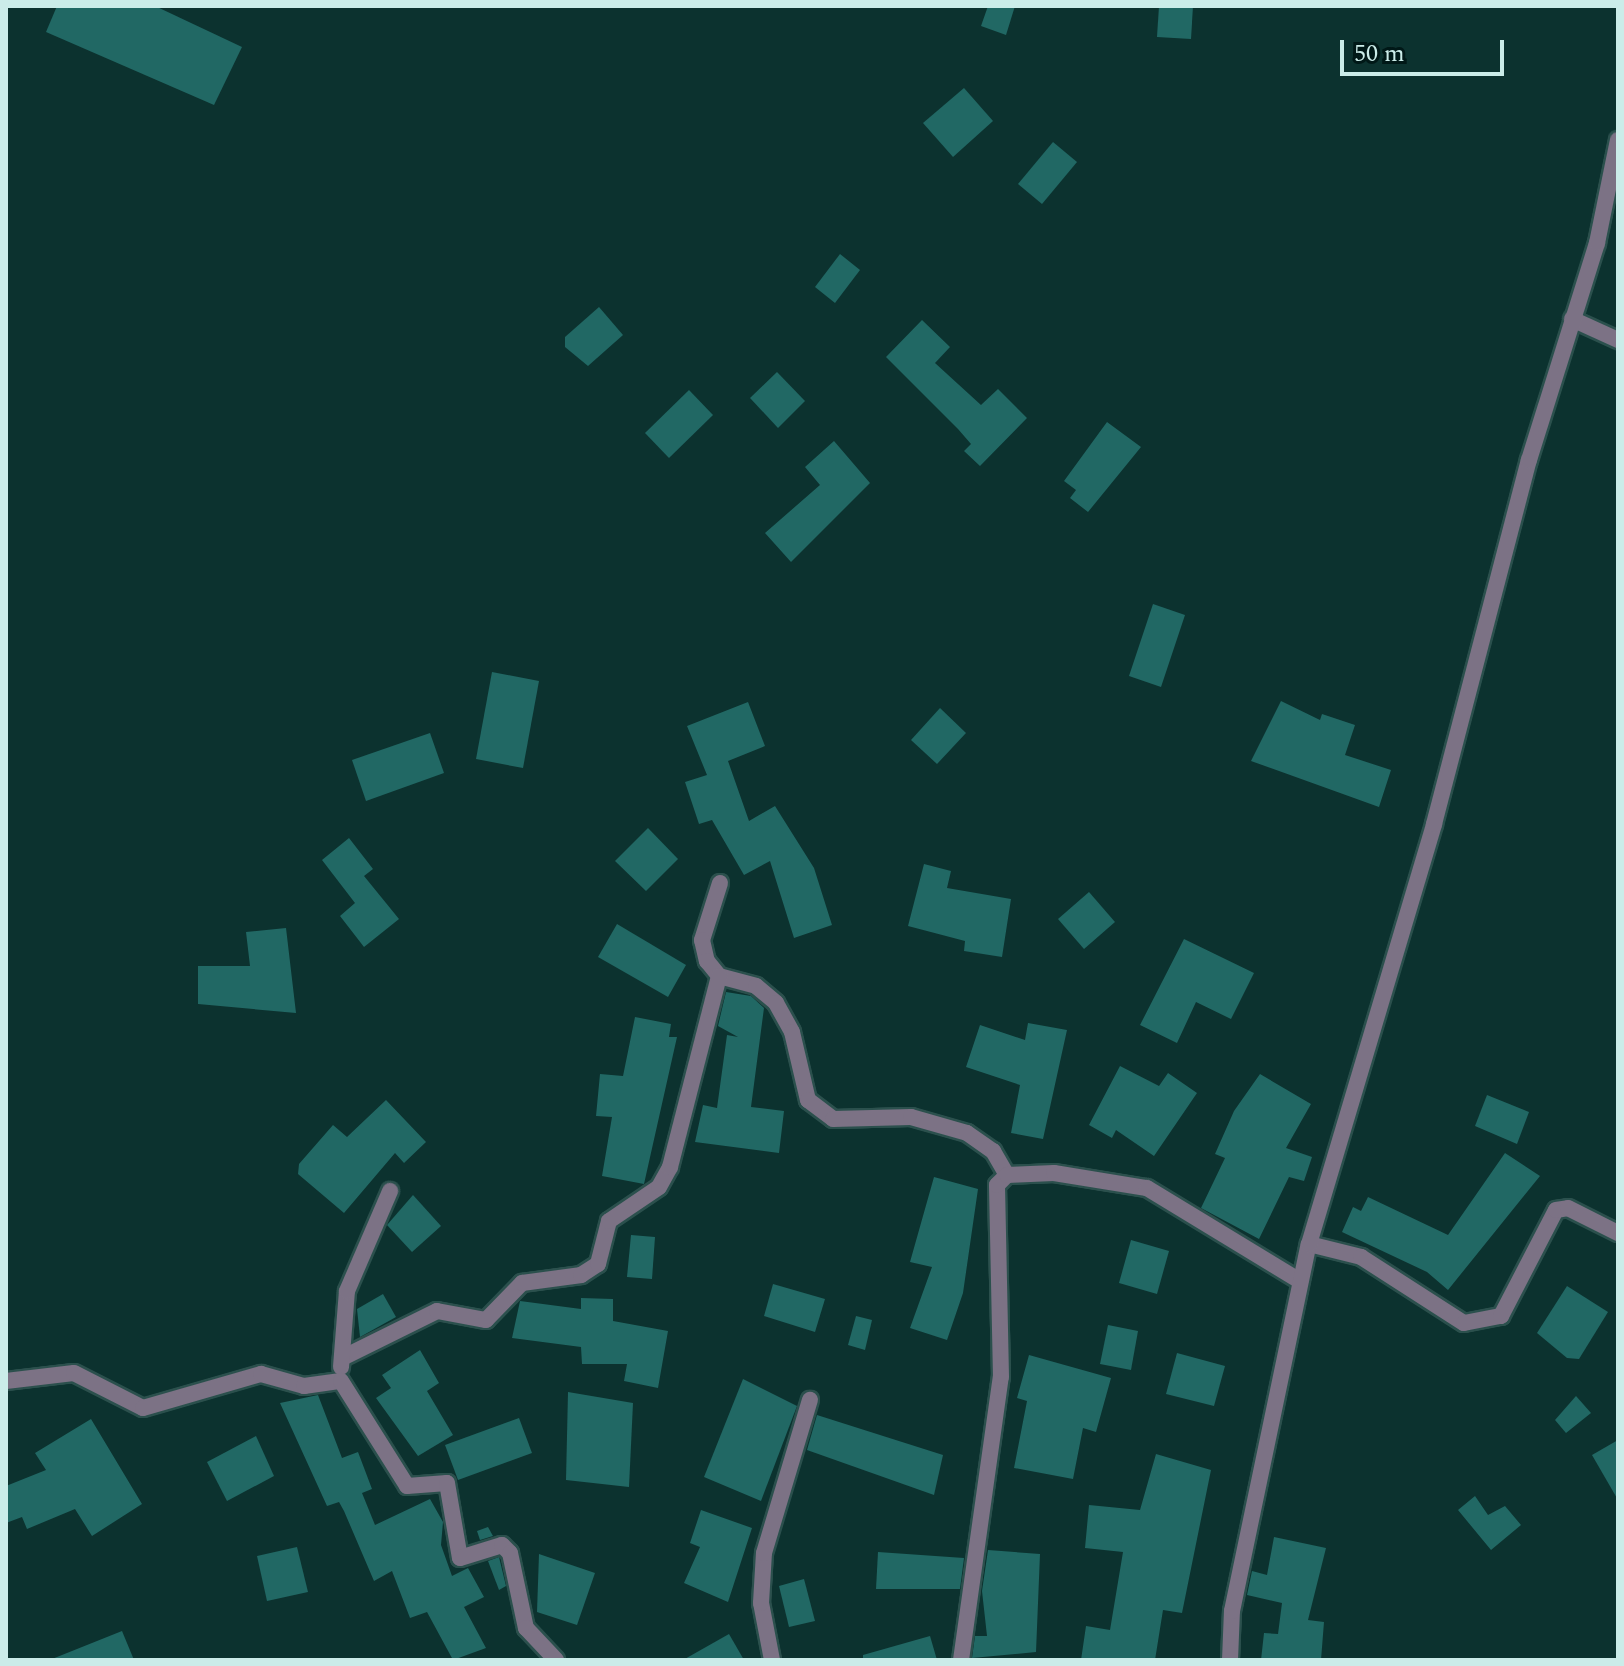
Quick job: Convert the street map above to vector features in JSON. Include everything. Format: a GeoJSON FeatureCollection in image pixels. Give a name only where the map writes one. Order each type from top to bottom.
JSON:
{"type":"FeatureCollection","features":[{"type":"Feature","properties":{"kind":"street"},"geometry":{"type":"LineString","coordinates":[[1230,1660],[1232,1611],[1309,1244],[1434,824],[1618,140]]}},
{"type":"Feature","properties":{"kind":"street"},"geometry":{"type":"LineString","coordinates":[[1572,319],[1618,340]]}},
{"type":"Feature","properties":{"kind":"street"},"geometry":{"type":"LineString","coordinates":[[342,1358],[437,1311],[486,1320],[522,1283],[581,1275],[598,1264],[609,1221],[659,1187],[670,1167],[719,976],[702,940],[720,883]]}},
{"type":"Feature","properties":{"kind":"street"},"geometry":{"type":"LineString","coordinates":[[719,976],[756,986],[776,1003],[792,1032],[808,1100],[833,1119],[937,1123],[993,1151],[1007,1175]]}},
{"type":"Feature","properties":{"kind":"street"},"geometry":{"type":"LineString","coordinates":[[1007,1175],[1054,1173],[1147,1188],[1300,1281]]}},
{"type":"Feature","properties":{"kind":"street"},"geometry":{"type":"LineString","coordinates":[[961,1660],[995,1447],[1001,1377],[992,1199],[1007,1175]]}},
{"type":"Feature","properties":{"kind":"street"},"geometry":{"type":"LineString","coordinates":[[390,1191],[352,1277],[341,1381],[407,1486],[447,1483],[460,1558],[502,1545],[510,1553],[526,1628],[556,1660]]}},
{"type":"Feature","properties":{"kind":"street"},"geometry":{"type":"LineString","coordinates":[[1309,1244],[1361,1257],[1464,1323],[1501,1316],[1556,1210],[1568,1208],[1618,1233]]}},
{"type":"Feature","properties":{"kind":"street"},"geometry":{"type":"LineString","coordinates":[[6,1381],[74,1373],[143,1408],[261,1374],[304,1386],[341,1381]]}},
{"type":"Feature","properties":{"kind":"street"},"geometry":{"type":"LineString","coordinates":[[772,1660],[761,1603],[764,1553],[810,1400]]}},
{"type":"Feature","properties":{"kind":"building"},"geometry":{"type":"Polygon","coordinates":[[[57,6],[155,6],[242,47],[214,105],[46,32],[57,6]]]}},
{"type":"Feature","properties":{"kind":"building"},"geometry":{"type":"Polygon","coordinates":[[[988,6],[1015,6],[1006,35],[981,26],[988,6]]]}},
{"type":"Feature","properties":{"kind":"building"},"geometry":{"type":"Polygon","coordinates":[[[1159,6],[1193,6],[1191,39],[1157,37],[1159,6]]]}},
{"type":"Feature","properties":{"kind":"building"},"geometry":{"type":"Polygon","coordinates":[[[964,88],[993,121],[953,157],[923,123],[964,88]]]}},
{"type":"Feature","properties":{"kind":"building"},"geometry":{"type":"Polygon","coordinates":[[[1053,142],[1077,162],[1042,204],[1018,184],[1053,142]]]}},
{"type":"Feature","properties":{"kind":"building"},"geometry":{"type":"Polygon","coordinates":[[[840,254],[860,270],[835,303],[815,287],[840,254]]]}},
{"type":"Feature","properties":{"kind":"building"},"geometry":{"type":"Polygon","coordinates":[[[599,307],[623,335],[588,366],[565,347],[565,337],[599,307]]]}},
{"type":"Feature","properties":{"kind":"building"},"geometry":{"type":"Polygon","coordinates":[[[922,320],[950,347],[935,363],[981,405],[998,389],[1027,418],[980,466],[964,451],[971,444],[886,357],[922,320]]]}},
{"type":"Feature","properties":{"kind":"building"},"geometry":{"type":"Polygon","coordinates":[[[777,372],[805,401],[778,428],[750,398],[777,372]]]}},
{"type":"Feature","properties":{"kind":"building"},"geometry":{"type":"Polygon","coordinates":[[[689,390],[713,415],[669,458],[645,433],[689,390]]]}},
{"type":"Feature","properties":{"kind":"building"},"geometry":{"type":"Polygon","coordinates":[[[1107,422],[1141,447],[1088,512],[1070,498],[1076,490],[1064,481],[1107,422]]]}},
{"type":"Feature","properties":{"kind":"building"},"geometry":{"type":"Polygon","coordinates":[[[834,441],[870,483],[791,562],[765,533],[820,485],[805,467],[834,441]]]}},
{"type":"Feature","properties":{"kind":"building"},"geometry":{"type":"Polygon","coordinates":[[[1153,604],[1185,615],[1161,687],[1129,676],[1153,604]]]}},
{"type":"Feature","properties":{"kind":"building"},"geometry":{"type":"Polygon","coordinates":[[[492,672],[539,681],[523,768],[476,759],[492,672]]]}},
{"type":"Feature","properties":{"kind":"building"},"geometry":{"type":"Polygon","coordinates":[[[1281,701],[1320,720],[1322,714],[1355,725],[1345,755],[1391,770],[1379,807],[1251,761],[1281,701]]]}},
{"type":"Feature","properties":{"kind":"building"},"geometry":{"type":"Polygon","coordinates":[[[748,702],[765,746],[728,761],[749,821],[775,806],[814,868],[832,925],[794,938],[770,861],[744,875],[712,820],[699,824],[685,782],[707,775],[687,726],[748,702]]]}},
{"type":"Feature","properties":{"kind":"building"},"geometry":{"type":"Polygon","coordinates":[[[940,708],[966,733],[937,764],[911,740],[940,708]]]}},
{"type":"Feature","properties":{"kind":"building"},"geometry":{"type":"Polygon","coordinates":[[[430,733],[444,773],[366,801],[352,760],[430,733]]]}},
{"type":"Feature","properties":{"kind":"building"},"geometry":{"type":"Polygon","coordinates":[[[648,828],[678,859],[646,891],[615,861],[648,828]]]}},
{"type":"Feature","properties":{"kind":"building"},"geometry":{"type":"Polygon","coordinates":[[[349,838],[373,869],[364,876],[399,919],[364,947],[340,916],[355,903],[322,860],[349,838]]]}},
{"type":"Feature","properties":{"kind":"building"},"geometry":{"type":"Polygon","coordinates":[[[924,864],[951,871],[947,888],[1011,899],[1002,957],[964,951],[965,941],[908,926],[924,864]]]}},
{"type":"Feature","properties":{"kind":"building"},"geometry":{"type":"Polygon","coordinates":[[[1089,892],[1115,922],[1084,949],[1058,919],[1089,892]]]}},
{"type":"Feature","properties":{"kind":"building"},"geometry":{"type":"Polygon","coordinates":[[[617,924],[686,965],[668,997],[598,957],[617,924]]]}},
{"type":"Feature","properties":{"kind":"building"},"geometry":{"type":"Polygon","coordinates":[[[286,928],[296,1013],[198,1004],[198,966],[250,966],[246,932],[286,928]]]}},
{"type":"Feature","properties":{"kind":"building"},"geometry":{"type":"Polygon","coordinates":[[[1184,939],[1254,973],[1231,1019],[1196,1002],[1177,1043],[1140,1025],[1184,939]]]}},
{"type":"Feature","properties":{"kind":"building"},"geometry":{"type":"Polygon","coordinates":[[[726,992],[751,996],[764,1008],[751,1107],[784,1111],[779,1153],[695,1142],[703,1105],[717,1108],[727,1035],[738,1037],[718,1026],[726,992]]]}},
{"type":"Feature","properties":{"kind":"building"},"geometry":{"type":"Polygon","coordinates":[[[635,1017],[671,1024],[669,1037],[677,1037],[644,1184],[602,1176],[612,1117],[596,1116],[600,1074],[623,1076],[635,1017]]]}},
{"type":"Feature","properties":{"kind":"building"},"geometry":{"type":"Polygon","coordinates":[[[1028,1023],[1067,1030],[1043,1139],[1011,1133],[1020,1085],[966,1067],[980,1025],[1025,1040],[1028,1023]]]}},
{"type":"Feature","properties":{"kind":"building"},"geometry":{"type":"Polygon","coordinates":[[[1120,1066],[1159,1086],[1168,1073],[1197,1093],[1154,1156],[1116,1130],[1112,1138],[1089,1125],[1120,1066]]]}},
{"type":"Feature","properties":{"kind":"building"},"geometry":{"type":"Polygon","coordinates":[[[1260,1074],[1311,1104],[1286,1148],[1312,1157],[1304,1181],[1289,1177],[1259,1239],[1201,1208],[1225,1158],[1215,1154],[1234,1111],[1260,1074]]]}},
{"type":"Feature","properties":{"kind":"building"},"geometry":{"type":"Polygon","coordinates":[[[1487,1095],[1529,1112],[1517,1144],[1475,1126],[1487,1095]]]}},
{"type":"Feature","properties":{"kind":"building"},"geometry":{"type":"Polygon","coordinates":[[[386,1100],[426,1142],[404,1163],[395,1153],[344,1213],[298,1174],[299,1164],[333,1125],[347,1137],[386,1100]]]}},
{"type":"Feature","properties":{"kind":"building"},"geometry":{"type":"Polygon","coordinates":[[[1505,1153],[1540,1176],[1448,1290],[1427,1272],[1342,1232],[1353,1207],[1361,1211],[1368,1197],[1448,1235],[1505,1153]]]}},
{"type":"Feature","properties":{"kind":"building"},"geometry":{"type":"Polygon","coordinates":[[[934,1177],[978,1189],[963,1293],[947,1340],[910,1328],[932,1267],[910,1262],[934,1177]]]}},
{"type":"Feature","properties":{"kind":"building"},"geometry":{"type":"Polygon","coordinates":[[[413,1195],[441,1226],[412,1252],[387,1225],[413,1195]]]}},
{"type":"Feature","properties":{"kind":"building"},"geometry":{"type":"Polygon","coordinates":[[[631,1235],[655,1237],[652,1279],[627,1277],[631,1235]]]}},
{"type":"Feature","properties":{"kind":"building"},"geometry":{"type":"Polygon","coordinates":[[[1131,1240],[1169,1251],[1157,1294],[1119,1283],[1131,1240]]]}},
{"type":"Feature","properties":{"kind":"building"},"geometry":{"type":"Polygon","coordinates":[[[773,1284],[825,1299],[815,1332],[764,1316],[773,1284]]]}},
{"type":"Feature","properties":{"kind":"building"},"geometry":{"type":"Polygon","coordinates":[[[1567,1286],[1608,1312],[1579,1359],[1567,1358],[1537,1333],[1567,1286]]]}},
{"type":"Feature","properties":{"kind":"building"},"geometry":{"type":"Polygon","coordinates":[[[383,1294],[396,1317],[360,1337],[357,1309],[383,1294]]]}},
{"type":"Feature","properties":{"kind":"building"},"geometry":{"type":"Polygon","coordinates":[[[581,1298],[613,1299],[613,1321],[668,1331],[658,1388],[624,1381],[627,1364],[582,1364],[581,1347],[512,1338],[520,1301],[581,1309],[581,1298]]]}},
{"type":"Feature","properties":{"kind":"building"},"geometry":{"type":"Polygon","coordinates":[[[856,1316],[872,1320],[865,1350],[848,1345],[856,1316]]]}},
{"type":"Feature","properties":{"kind":"building"},"geometry":{"type":"Polygon","coordinates":[[[1108,1325],[1138,1331],[1131,1370],[1100,1364],[1108,1325]]]}},
{"type":"Feature","properties":{"kind":"building"},"geometry":{"type":"Polygon","coordinates":[[[420,1350],[439,1383],[427,1391],[453,1435],[418,1456],[376,1398],[391,1388],[382,1375],[420,1350]]]}},
{"type":"Feature","properties":{"kind":"building"},"geometry":{"type":"Polygon","coordinates":[[[1177,1353],[1225,1366],[1214,1406],[1166,1394],[1177,1353]]]}},
{"type":"Feature","properties":{"kind":"building"},"geometry":{"type":"Polygon","coordinates":[[[1029,1355],[1111,1378],[1096,1432],[1083,1428],[1073,1479],[1014,1468],[1027,1401],[1017,1398],[1029,1355]]]}},
{"type":"Feature","properties":{"kind":"building"},"geometry":{"type":"Polygon","coordinates":[[[743,1379],[797,1406],[761,1501],[704,1477],[743,1379]]]}},
{"type":"Feature","properties":{"kind":"building"},"geometry":{"type":"Polygon","coordinates":[[[568,1392],[633,1403],[629,1487],[566,1480],[568,1392]]]}},
{"type":"Feature","properties":{"kind":"building"},"geometry":{"type":"Polygon","coordinates":[[[318,1395],[342,1458],[358,1452],[372,1489],[362,1493],[375,1525],[430,1499],[443,1522],[441,1545],[452,1576],[468,1568],[484,1597],[464,1607],[486,1648],[453,1660],[427,1612],[410,1618],[392,1571],[374,1581],[339,1502],[327,1506],[280,1403],[318,1395]]]}},
{"type":"Feature","properties":{"kind":"building"},"geometry":{"type":"Polygon","coordinates":[[[1576,1396],[1591,1413],[1566,1433],[1555,1420],[1576,1396]]]}},
{"type":"Feature","properties":{"kind":"building"},"geometry":{"type":"Polygon","coordinates":[[[817,1415],[943,1455],[934,1495],[807,1450],[817,1415]]]}},
{"type":"Feature","properties":{"kind":"building"},"geometry":{"type":"Polygon","coordinates":[[[519,1418],[532,1453],[458,1480],[445,1445],[519,1418]]]}},
{"type":"Feature","properties":{"kind":"building"},"geometry":{"type":"Polygon","coordinates":[[[91,1419],[142,1504],[92,1536],[75,1509],[27,1529],[22,1517],[6,1523],[6,1486],[46,1470],[35,1453],[91,1419]]]}},
{"type":"Feature","properties":{"kind":"building"},"geometry":{"type":"Polygon","coordinates":[[[256,1436],[274,1476],[227,1501],[207,1462],[256,1436]]]}},
{"type":"Feature","properties":{"kind":"building"},"geometry":{"type":"Polygon","coordinates":[[[1618,1440],[1618,1500],[1592,1455],[1618,1440]]]}},
{"type":"Feature","properties":{"kind":"building"},"geometry":{"type":"Polygon","coordinates":[[[1156,1454],[1211,1470],[1182,1613],[1163,1610],[1155,1660],[1081,1660],[1086,1626],[1110,1630],[1123,1552],[1085,1548],[1089,1505],[1140,1510],[1156,1454]]]}},
{"type":"Feature","properties":{"kind":"building"},"geometry":{"type":"Polygon","coordinates":[[[1475,1496],[1488,1515],[1505,1506],[1521,1525],[1491,1550],[1458,1510],[1475,1496]]]}},
{"type":"Feature","properties":{"kind":"building"},"geometry":{"type":"Polygon","coordinates":[[[701,1510],[752,1528],[728,1602],[684,1583],[700,1547],[690,1543],[701,1510]]]}},
{"type":"Feature","properties":{"kind":"building"},"geometry":{"type":"Polygon","coordinates":[[[488,1527],[493,1536],[480,1540],[477,1531],[488,1527]]]}},
{"type":"Feature","properties":{"kind":"building"},"geometry":{"type":"Polygon","coordinates":[[[1274,1537],[1326,1548],[1308,1620],[1324,1622],[1321,1660],[1261,1660],[1264,1633],[1278,1634],[1282,1603],[1247,1595],[1252,1571],[1267,1575],[1274,1537]]]}},
{"type":"Feature","properties":{"kind":"building"},"geometry":{"type":"Polygon","coordinates":[[[297,1547],[308,1592],[267,1601],[257,1556],[297,1547]]]}},
{"type":"Feature","properties":{"kind":"building"},"geometry":{"type":"Polygon","coordinates":[[[988,1550],[1040,1554],[1036,1652],[972,1658],[975,1636],[987,1636],[982,1591],[988,1550]]]}},
{"type":"Feature","properties":{"kind":"building"},"geometry":{"type":"Polygon","coordinates":[[[878,1552],[964,1558],[960,1589],[876,1589],[878,1552]]]}},
{"type":"Feature","properties":{"kind":"building"},"geometry":{"type":"Polygon","coordinates":[[[539,1554],[595,1573],[577,1625],[537,1612],[539,1554]]]}},
{"type":"Feature","properties":{"kind":"building"},"geometry":{"type":"Polygon","coordinates":[[[499,1557],[506,1586],[499,1590],[488,1561],[499,1557]]]}},
{"type":"Feature","properties":{"kind":"building"},"geometry":{"type":"Polygon","coordinates":[[[804,1579],[815,1621],[789,1627],[779,1586],[804,1579]]]}},
{"type":"Feature","properties":{"kind":"building"},"geometry":{"type":"Polygon","coordinates":[[[122,1631],[134,1660],[52,1660],[52,1659],[122,1631]]]}},
{"type":"Feature","properties":{"kind":"building"},"geometry":{"type":"Polygon","coordinates":[[[729,1634],[744,1660],[683,1660],[729,1634]]]}},
{"type":"Feature","properties":{"kind":"building"},"geometry":{"type":"Polygon","coordinates":[[[930,1636],[937,1660],[863,1660],[863,1655],[930,1636]]]}}]}
